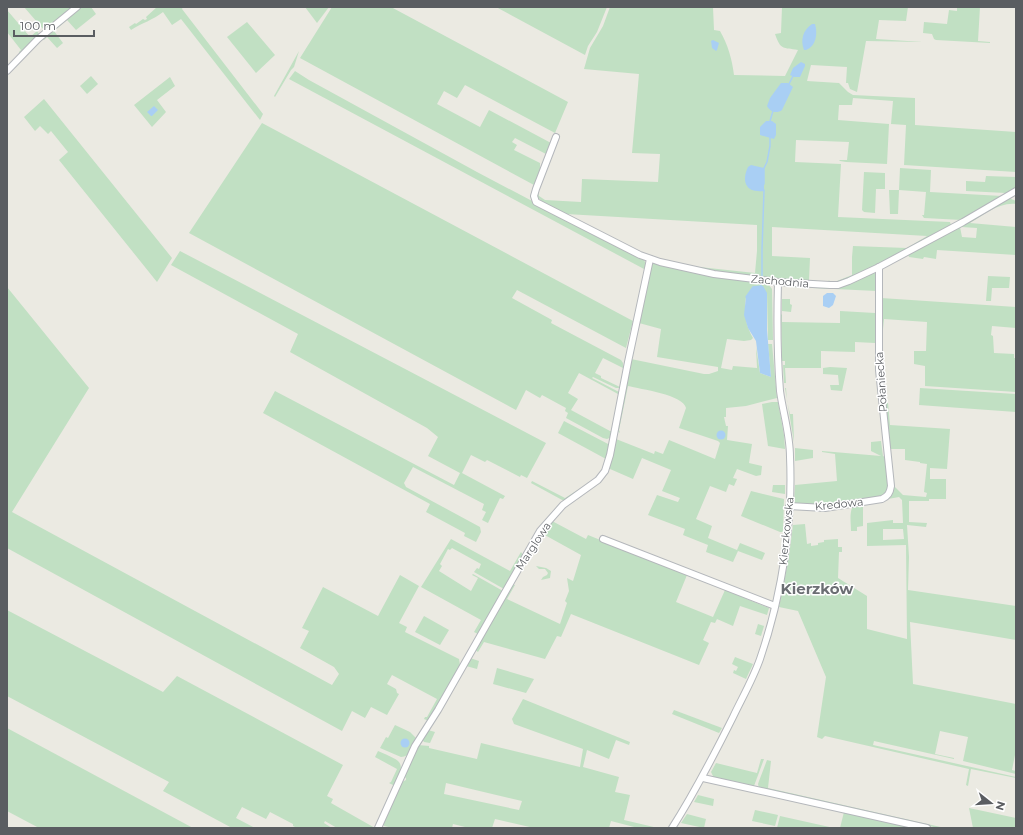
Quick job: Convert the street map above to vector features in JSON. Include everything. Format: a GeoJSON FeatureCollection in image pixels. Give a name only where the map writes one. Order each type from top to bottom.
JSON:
{"type":"FeatureCollection","features":[{"type":"Feature","properties":{"kind":"street"},"geometry":{"type":"LineString","coordinates":[[7,71],[43,35],[77,7]]}},
{"type":"Feature","properties":{"kind":"street","name":"Zachodnia"},"geometry":{"type":"LineString","coordinates":[[556,137],[536,188],[534,196],[536,202],[650,260],[714,274],[778,282],[838,285],[880,267],[1016,192]]}},
{"type":"Feature","properties":{"kind":"street","name":"Marglowa"},"geometry":{"type":"LineString","coordinates":[[378,828],[415,746],[441,705],[540,531],[563,505],[598,480],[605,471],[610,455],[626,369],[650,260]]}},
{"type":"Feature","properties":{"kind":"street","name":"Połaniecka"},"geometry":{"type":"LineString","coordinates":[[880,267],[879,370],[890,486],[888,496]]}},
{"type":"Feature","properties":{"kind":"street","name":"Kierzkowska"},"geometry":{"type":"LineString","coordinates":[[672,828],[703,778],[757,667],[766,641],[786,550],[790,506],[790,447],[781,398],[777,342],[778,282]]}},
{"type":"Feature","properties":{"kind":"street","name":"Kredowa"},"geometry":{"type":"LineString","coordinates":[[790,506],[825,508],[882,499],[888,496]]}},
{"type":"Feature","properties":{"kind":"street"},"geometry":{"type":"LineString","coordinates":[[603,539],[774,606]]}},
{"type":"Feature","properties":{"kind":"street"},"geometry":{"type":"LineString","coordinates":[[703,778],[927,828]]}},
{"type":"Feature","properties":{"kind":"green space"},"geometry":{"type":"Polygon","coordinates":[[[24,7],[73,7],[44,30],[24,7]]]}},
{"type":"Feature","properties":{"kind":"green space"},"geometry":{"type":"Polygon","coordinates":[[[80,7],[91,7],[96,14],[76,30],[67,20],[54,31],[63,43],[57,48],[47,37],[44,40],[42,39],[80,7]]]}},
{"type":"Feature","properties":{"kind":"green space"},"geometry":{"type":"Polygon","coordinates":[[[157,7],[183,7],[182,9],[263,114],[260,120],[181,19],[172,25],[163,12],[131,30],[129,27],[143,19],[147,19],[146,17],[157,7]]]}},
{"type":"Feature","properties":{"kind":"green space"},"geometry":{"type":"Polygon","coordinates":[[[305,7],[329,7],[317,23],[305,7]]]}},
{"type":"Feature","properties":{"kind":"green space"},"geometry":{"type":"Polygon","coordinates":[[[332,7],[391,7],[568,102],[555,133],[465,85],[457,98],[444,91],[437,104],[480,127],[489,110],[551,143],[546,154],[515,138],[512,142],[517,145],[514,150],[540,163],[540,170],[534,185],[300,58],[332,7]]]}},
{"type":"Feature","properties":{"kind":"green space"},"geometry":{"type":"Polygon","coordinates":[[[496,7],[607,7],[597,32],[588,46],[585,55],[496,7]]]}},
{"type":"Feature","properties":{"kind":"green space"},"geometry":{"type":"Polygon","coordinates":[[[610,7],[713,7],[714,30],[720,31],[725,42],[731,58],[734,75],[785,76],[798,50],[781,46],[775,34],[781,33],[782,7],[908,7],[906,21],[879,20],[876,39],[923,42],[866,41],[857,92],[850,89],[848,83],[846,83],[847,67],[811,65],[807,81],[839,83],[853,95],[915,98],[915,125],[1016,132],[1016,172],[904,165],[906,125],[891,124],[893,101],[853,98],[852,105],[839,105],[838,120],[889,124],[887,164],[840,161],[839,160],[847,160],[849,142],[796,140],[795,162],[841,164],[838,217],[950,222],[951,225],[884,262],[839,282],[837,281],[852,275],[853,246],[907,248],[927,236],[772,227],[772,256],[810,258],[809,280],[826,282],[830,280],[827,283],[743,276],[690,266],[755,273],[757,225],[566,214],[543,202],[537,196],[536,192],[540,179],[545,177],[539,186],[539,196],[545,200],[581,202],[582,179],[658,182],[660,154],[632,153],[639,74],[584,69],[590,48],[603,26],[610,7]]]}},
{"type":"Feature","properties":{"kind":"green space"},"geometry":{"type":"Polygon","coordinates":[[[957,7],[980,7],[978,41],[990,43],[936,40],[932,34],[923,33],[924,22],[947,24],[949,10],[957,11],[957,7]]]}},
{"type":"Feature","properties":{"kind":"green space"},"geometry":{"type":"Polygon","coordinates":[[[7,10],[30,37],[37,31],[39,34],[20,54],[19,52],[21,50],[7,32],[7,10]]]}},
{"type":"Feature","properties":{"kind":"green space"},"geometry":{"type":"Polygon","coordinates":[[[247,22],[275,55],[256,73],[227,37],[247,22]]]}},
{"type":"Feature","properties":{"kind":"green space"},"geometry":{"type":"Polygon","coordinates":[[[299,51],[294,67],[275,97],[274,96],[299,51]]]}},
{"type":"Feature","properties":{"kind":"green space"},"geometry":{"type":"Polygon","coordinates":[[[295,71],[477,172],[644,260],[646,264],[644,269],[289,79],[295,71]]]}},
{"type":"Feature","properties":{"kind":"green space"},"geometry":{"type":"Polygon","coordinates":[[[91,76],[98,84],[87,94],[80,86],[91,76]]]}},
{"type":"Feature","properties":{"kind":"green space"},"geometry":{"type":"Polygon","coordinates":[[[170,77],[175,86],[157,100],[166,112],[152,127],[134,105],[170,77]]]}},
{"type":"Feature","properties":{"kind":"green space"},"geometry":{"type":"Polygon","coordinates":[[[44,99],[172,258],[157,282],[59,160],[68,152],[51,131],[48,134],[40,126],[35,131],[24,117],[44,99]]]}},
{"type":"Feature","properties":{"kind":"green space"},"geometry":{"type":"Polygon","coordinates":[[[262,123],[633,321],[626,348],[517,290],[512,298],[552,320],[551,323],[621,360],[623,363],[623,368],[603,358],[595,373],[601,376],[601,378],[620,387],[619,388],[593,377],[592,378],[619,392],[618,394],[579,373],[568,393],[578,399],[571,410],[610,431],[613,431],[612,437],[607,439],[603,438],[566,418],[568,413],[565,411],[566,408],[542,395],[540,398],[526,390],[516,410],[189,233],[262,123]]]}},
{"type":"Feature","properties":{"kind":"green space"},"geometry":{"type":"Polygon","coordinates":[[[900,168],[931,170],[930,192],[1002,196],[962,220],[924,218],[922,215],[924,215],[926,192],[899,190],[900,168]]]}},
{"type":"Feature","properties":{"kind":"green space"},"geometry":{"type":"Polygon","coordinates":[[[864,172],[885,173],[885,189],[876,189],[875,213],[864,212],[862,210],[864,172]]]}},
{"type":"Feature","properties":{"kind":"green space"},"geometry":{"type":"Polygon","coordinates":[[[986,176],[1016,177],[1016,189],[1006,193],[966,191],[966,181],[985,182],[986,176]]]}},
{"type":"Feature","properties":{"kind":"green space"},"geometry":{"type":"Polygon","coordinates":[[[889,190],[899,190],[898,214],[890,214],[889,190]]]}},
{"type":"Feature","properties":{"kind":"green space"},"geometry":{"type":"Polygon","coordinates":[[[1009,198],[1016,201],[1016,204],[998,207],[970,223],[1016,227],[1016,255],[937,250],[936,259],[909,257],[908,254],[960,227],[962,237],[976,238],[977,228],[961,227],[961,225],[1009,198]]]}},
{"type":"Feature","properties":{"kind":"green space"},"geometry":{"type":"Polygon","coordinates":[[[180,251],[546,443],[527,478],[521,475],[520,477],[487,460],[485,462],[471,455],[462,473],[505,496],[503,499],[500,498],[488,523],[482,520],[486,512],[482,510],[484,504],[413,467],[404,483],[406,487],[480,527],[481,532],[476,542],[464,536],[465,533],[426,512],[430,504],[263,413],[275,391],[454,485],[460,473],[428,456],[438,437],[427,428],[290,352],[298,334],[171,265],[180,251]]]}},
{"type":"Feature","properties":{"kind":"green space"},"geometry":{"type":"Polygon","coordinates":[[[654,263],[714,276],[768,284],[772,289],[773,340],[768,340],[767,293],[746,297],[746,318],[748,328],[753,338],[751,340],[744,341],[727,339],[721,368],[732,370],[733,366],[757,368],[756,347],[760,373],[771,377],[768,344],[772,344],[777,398],[746,406],[726,408],[726,417],[724,417],[726,426],[728,426],[727,440],[752,444],[749,463],[762,466],[761,475],[756,476],[737,469],[733,478],[737,479],[734,486],[729,484],[726,492],[710,486],[696,519],[712,526],[708,538],[737,550],[740,543],[765,553],[762,560],[738,551],[733,562],[706,552],[708,545],[683,535],[685,529],[648,515],[657,495],[678,502],[680,498],[662,491],[671,470],[642,458],[633,479],[610,469],[609,467],[616,439],[654,454],[655,451],[663,454],[669,440],[715,459],[720,443],[679,428],[686,408],[683,403],[661,393],[628,386],[619,430],[620,433],[617,430],[631,359],[704,374],[718,371],[718,367],[657,357],[661,329],[639,323],[652,264],[654,263]]]}},
{"type":"Feature","properties":{"kind":"green space"},"geometry":{"type":"Polygon","coordinates":[[[872,272],[876,273],[877,291],[791,287],[792,285],[837,287],[872,272]]]}},
{"type":"Feature","properties":{"kind":"green space"},"geometry":{"type":"Polygon","coordinates":[[[988,276],[1010,277],[1009,288],[992,288],[991,301],[986,301],[988,276]]]}},
{"type":"Feature","properties":{"kind":"green space"},"geometry":{"type":"Polygon","coordinates":[[[7,287],[89,388],[12,512],[332,685],[339,674],[334,667],[300,648],[309,631],[302,628],[323,587],[378,616],[400,575],[419,586],[399,623],[407,627],[405,632],[459,659],[460,665],[429,721],[424,719],[427,717],[437,699],[392,675],[387,684],[396,689],[397,693],[399,694],[387,715],[371,707],[365,718],[352,711],[342,731],[7,548],[7,287]]]}},
{"type":"Feature","properties":{"kind":"green space"},"geometry":{"type":"Polygon","coordinates":[[[881,298],[1016,307],[1016,328],[992,326],[991,335],[993,336],[994,353],[1014,354],[1014,358],[1016,358],[1016,392],[925,386],[925,366],[914,364],[914,351],[926,351],[927,322],[884,319],[883,329],[881,329],[881,298]]]}},
{"type":"Feature","properties":{"kind":"green space"},"geometry":{"type":"Polygon","coordinates":[[[782,299],[790,299],[790,304],[792,305],[791,312],[782,311],[782,299]]]}},
{"type":"Feature","properties":{"kind":"green space"},"geometry":{"type":"Polygon","coordinates":[[[840,311],[875,313],[875,343],[855,342],[855,352],[821,351],[821,368],[785,368],[786,383],[784,383],[783,365],[785,365],[785,361],[782,361],[781,315],[782,314],[782,322],[840,323],[840,311]]]}},
{"type":"Feature","properties":{"kind":"green space"},"geometry":{"type":"Polygon","coordinates":[[[823,368],[847,368],[842,391],[831,390],[830,385],[839,385],[838,375],[823,374],[823,368]]]}},
{"type":"Feature","properties":{"kind":"green space"},"geometry":{"type":"Polygon","coordinates":[[[920,388],[1016,394],[1016,412],[919,405],[920,388]]]}},
{"type":"Feature","properties":{"kind":"green space"},"geometry":{"type":"Polygon","coordinates":[[[778,402],[785,449],[768,446],[762,404],[778,402]]]}},
{"type":"Feature","properties":{"kind":"green space"},"geometry":{"type":"Polygon","coordinates":[[[885,402],[888,403],[890,425],[950,429],[947,469],[930,468],[930,479],[946,479],[946,499],[909,501],[909,522],[927,523],[926,527],[907,525],[909,557],[908,590],[1016,606],[1016,640],[910,622],[913,684],[1016,704],[1016,750],[1012,770],[1016,771],[1016,774],[963,761],[968,737],[940,731],[935,754],[954,759],[874,741],[873,745],[1016,778],[971,769],[968,786],[966,785],[969,769],[825,736],[822,739],[817,737],[826,677],[798,611],[779,607],[789,556],[793,525],[805,524],[807,544],[811,543],[811,546],[818,545],[818,543],[824,542],[824,540],[838,539],[838,547],[842,547],[842,552],[839,552],[838,578],[867,596],[867,629],[907,639],[906,545],[867,546],[867,523],[893,520],[893,523],[903,523],[902,500],[899,497],[888,499],[891,495],[893,485],[903,495],[926,497],[927,493],[924,492],[927,464],[905,460],[905,449],[890,449],[885,402]],[[883,529],[883,540],[904,539],[903,529],[883,529]]]}},
{"type":"Feature","properties":{"kind":"green space"},"geometry":{"type":"Polygon","coordinates":[[[788,404],[790,414],[793,414],[794,442],[788,404]]]}},
{"type":"Feature","properties":{"kind":"green space"},"geometry":{"type":"Polygon","coordinates":[[[564,421],[610,445],[607,460],[601,471],[606,459],[558,433],[564,421]]]}},
{"type":"Feature","properties":{"kind":"green space"},"geometry":{"type":"Polygon","coordinates":[[[881,441],[883,456],[885,457],[888,473],[888,484],[884,494],[880,497],[826,504],[794,504],[795,485],[837,481],[835,454],[822,451],[881,456],[871,451],[871,442],[881,441]]]}},
{"type":"Feature","properties":{"kind":"green space"},"geometry":{"type":"Polygon","coordinates":[[[795,448],[813,450],[813,458],[795,461],[795,448]]]}},
{"type":"Feature","properties":{"kind":"green space"},"geometry":{"type":"Polygon","coordinates":[[[532,481],[565,498],[589,483],[564,501],[531,483],[532,481]]]}},
{"type":"Feature","properties":{"kind":"green space"},"geometry":{"type":"Polygon","coordinates":[[[773,485],[785,485],[785,494],[772,492],[773,485]]]}},
{"type":"Feature","properties":{"kind":"green space"},"geometry":{"type":"Polygon","coordinates":[[[751,491],[784,499],[783,532],[741,516],[751,491]]]}},
{"type":"Feature","properties":{"kind":"green space"},"geometry":{"type":"Polygon","coordinates":[[[863,504],[863,526],[857,527],[857,531],[851,531],[851,515],[853,506],[863,504]]]}},
{"type":"Feature","properties":{"kind":"green space"},"geometry":{"type":"Polygon","coordinates":[[[552,521],[586,539],[588,535],[687,575],[676,602],[713,617],[725,590],[769,608],[767,615],[740,606],[733,626],[717,619],[715,623],[711,622],[703,640],[709,643],[699,665],[571,614],[561,637],[557,636],[545,659],[484,642],[478,652],[474,649],[512,584],[515,585],[507,599],[560,624],[567,603],[565,601],[569,591],[567,578],[573,581],[581,555],[543,534],[541,538],[539,536],[552,521]]]}},
{"type":"Feature","properties":{"kind":"green space"},"geometry":{"type":"Polygon","coordinates":[[[451,539],[510,571],[521,552],[523,555],[504,589],[474,572],[477,568],[479,569],[481,564],[452,548],[450,550],[448,549],[440,564],[442,566],[439,571],[471,591],[478,578],[472,575],[473,574],[503,591],[478,634],[474,632],[481,620],[421,587],[451,539]]]}},
{"type":"Feature","properties":{"kind":"green space"},"geometry":{"type":"Polygon","coordinates":[[[536,566],[546,568],[551,571],[550,578],[541,580],[548,573],[545,569],[539,569],[536,566]]]}},
{"type":"Feature","properties":{"kind":"green space"},"geometry":{"type":"Polygon","coordinates":[[[7,610],[163,692],[177,676],[343,765],[327,796],[333,799],[331,803],[375,828],[337,828],[325,821],[324,823],[332,828],[297,828],[293,826],[293,824],[270,812],[266,819],[242,807],[236,818],[255,828],[232,828],[163,791],[169,782],[7,696],[7,610]]]}},
{"type":"Feature","properties":{"kind":"green space"},"geometry":{"type":"Polygon","coordinates":[[[424,616],[449,630],[440,645],[415,632],[424,616]]]}},
{"type":"Feature","properties":{"kind":"green space"},"geometry":{"type":"Polygon","coordinates":[[[758,624],[764,626],[761,636],[755,634],[758,624]]]}},
{"type":"Feature","properties":{"kind":"green space"},"geometry":{"type":"Polygon","coordinates":[[[735,657],[753,664],[746,679],[733,673],[738,667],[732,664],[735,657]]]}},
{"type":"Feature","properties":{"kind":"green space"},"geometry":{"type":"Polygon","coordinates":[[[470,658],[479,661],[477,669],[466,666],[470,658]]]}},
{"type":"Feature","properties":{"kind":"green space"},"geometry":{"type":"Polygon","coordinates":[[[497,668],[534,679],[526,693],[493,684],[497,668]]]}},
{"type":"Feature","properties":{"kind":"green space"},"geometry":{"type":"Polygon","coordinates":[[[523,699],[630,742],[629,745],[616,740],[609,759],[587,750],[583,767],[619,777],[615,792],[630,795],[624,820],[658,828],[638,828],[611,821],[609,828],[534,828],[495,819],[492,828],[469,828],[453,824],[452,828],[393,828],[384,826],[383,824],[400,783],[406,780],[403,776],[418,745],[429,746],[429,748],[477,759],[481,743],[580,767],[583,749],[514,724],[512,719],[523,699]],[[446,783],[444,794],[519,810],[522,801],[446,783]]]}},
{"type":"Feature","properties":{"kind":"green space"},"geometry":{"type":"Polygon","coordinates":[[[674,710],[722,728],[719,733],[672,714],[674,710]]]}},
{"type":"Feature","properties":{"kind":"green space"},"geometry":{"type":"Polygon","coordinates":[[[395,725],[410,732],[417,739],[411,751],[404,757],[380,748],[386,737],[388,738],[395,725]]]}},
{"type":"Feature","properties":{"kind":"green space"},"geometry":{"type":"Polygon","coordinates":[[[7,728],[193,828],[39,828],[7,811],[7,728]]]}},
{"type":"Feature","properties":{"kind":"green space"},"geometry":{"type":"Polygon","coordinates":[[[428,730],[435,732],[430,743],[424,742],[422,739],[428,730]]]}},
{"type":"Feature","properties":{"kind":"green space"},"geometry":{"type":"Polygon","coordinates":[[[378,751],[392,757],[400,763],[400,771],[395,786],[389,783],[391,782],[397,769],[375,757],[378,751]]]}},
{"type":"Feature","properties":{"kind":"green space"},"geometry":{"type":"Polygon","coordinates":[[[761,759],[764,759],[754,786],[714,778],[711,772],[716,763],[757,773],[761,759]]]}},
{"type":"Feature","properties":{"kind":"green space"},"geometry":{"type":"Polygon","coordinates":[[[767,760],[771,761],[768,788],[945,828],[938,828],[759,788],[758,784],[767,760]]]}},
{"type":"Feature","properties":{"kind":"green space"},"geometry":{"type":"Polygon","coordinates":[[[698,795],[714,799],[713,806],[694,802],[698,795]]]}},
{"type":"Feature","properties":{"kind":"green space"},"geometry":{"type":"Polygon","coordinates":[[[969,808],[1016,818],[1016,828],[973,828],[969,808]]]}},
{"type":"Feature","properties":{"kind":"green space"},"geometry":{"type":"Polygon","coordinates":[[[755,810],[778,815],[775,826],[752,821],[755,810]]]}},
{"type":"Feature","properties":{"kind":"green space"},"geometry":{"type":"Polygon","coordinates":[[[844,812],[920,828],[840,828],[844,812]]]}},
{"type":"Feature","properties":{"kind":"green space"},"geometry":{"type":"Polygon","coordinates":[[[687,814],[706,819],[704,828],[681,823],[687,814]]]}},
{"type":"Feature","properties":{"kind":"green space"},"geometry":{"type":"Polygon","coordinates":[[[780,816],[834,828],[777,828],[780,816]]]}},
{"type":"Feature","properties":{"kind":"water"},"geometry":{"type":"Polygon","coordinates":[[[812,24],[815,24],[816,28],[814,43],[812,46],[804,50],[802,39],[804,32],[812,24]]]}},
{"type":"Feature","properties":{"kind":"water"},"geometry":{"type":"Polygon","coordinates":[[[713,40],[719,43],[716,51],[712,48],[711,41],[713,40]]]}},
{"type":"Feature","properties":{"kind":"water"},"geometry":{"type":"Polygon","coordinates":[[[801,62],[805,64],[805,66],[800,77],[790,75],[793,68],[801,62]]]}},
{"type":"Feature","properties":{"kind":"water"},"geometry":{"type":"Polygon","coordinates":[[[781,83],[788,83],[793,87],[782,110],[774,112],[767,106],[770,98],[781,83]]]}},
{"type":"Feature","properties":{"kind":"water"},"geometry":{"type":"Polygon","coordinates":[[[154,106],[158,110],[151,116],[147,112],[154,106]]]}},
{"type":"Feature","properties":{"kind":"water"},"geometry":{"type":"Polygon","coordinates":[[[766,121],[772,121],[776,124],[776,135],[774,139],[760,135],[760,127],[766,121]]]}},
{"type":"Feature","properties":{"kind":"water"},"geometry":{"type":"Polygon","coordinates":[[[751,165],[764,168],[764,191],[753,190],[749,188],[745,182],[746,172],[748,167],[751,165]]]}},
{"type":"Feature","properties":{"kind":"water"},"geometry":{"type":"Polygon","coordinates":[[[763,286],[767,293],[767,330],[771,377],[760,373],[756,341],[748,328],[744,315],[746,297],[753,287],[763,286]]]}},
{"type":"Feature","properties":{"kind":"water"},"geometry":{"type":"Polygon","coordinates":[[[827,293],[833,293],[836,296],[833,305],[829,308],[823,306],[823,296],[827,293]]]}},
{"type":"Feature","properties":{"kind":"water"},"geometry":{"type":"Polygon","coordinates":[[[719,431],[723,431],[725,435],[723,439],[719,439],[717,437],[717,433],[719,431]]]}},
{"type":"Feature","properties":{"kind":"water"},"geometry":{"type":"Polygon","coordinates":[[[405,738],[410,743],[405,748],[400,743],[405,738]]]}},
{"type":"Feature","properties":{"kind":"waterway"},"geometry":{"type":"LineString","coordinates":[[789,84],[793,76]]}},
{"type":"Feature","properties":{"kind":"waterway"},"geometry":{"type":"LineString","coordinates":[[770,121],[773,111]]}},
{"type":"Feature","properties":{"kind":"waterway"},"geometry":{"type":"LineString","coordinates":[[764,184],[764,168],[767,162],[770,137]]}},
{"type":"Feature","properties":{"kind":"waterway"},"geometry":{"type":"LineString","coordinates":[[762,278],[764,190]]}},
{"type":"Feature","properties":{"kind":"waterway"},"geometry":{"type":"LineString","coordinates":[[746,297],[753,287],[761,286],[761,284]]}},
{"type":"Feature","properties":{"kind":"district","name":"Kierzków"},"geometry":{"type":"Point","coordinates":[817,588]}}]}
